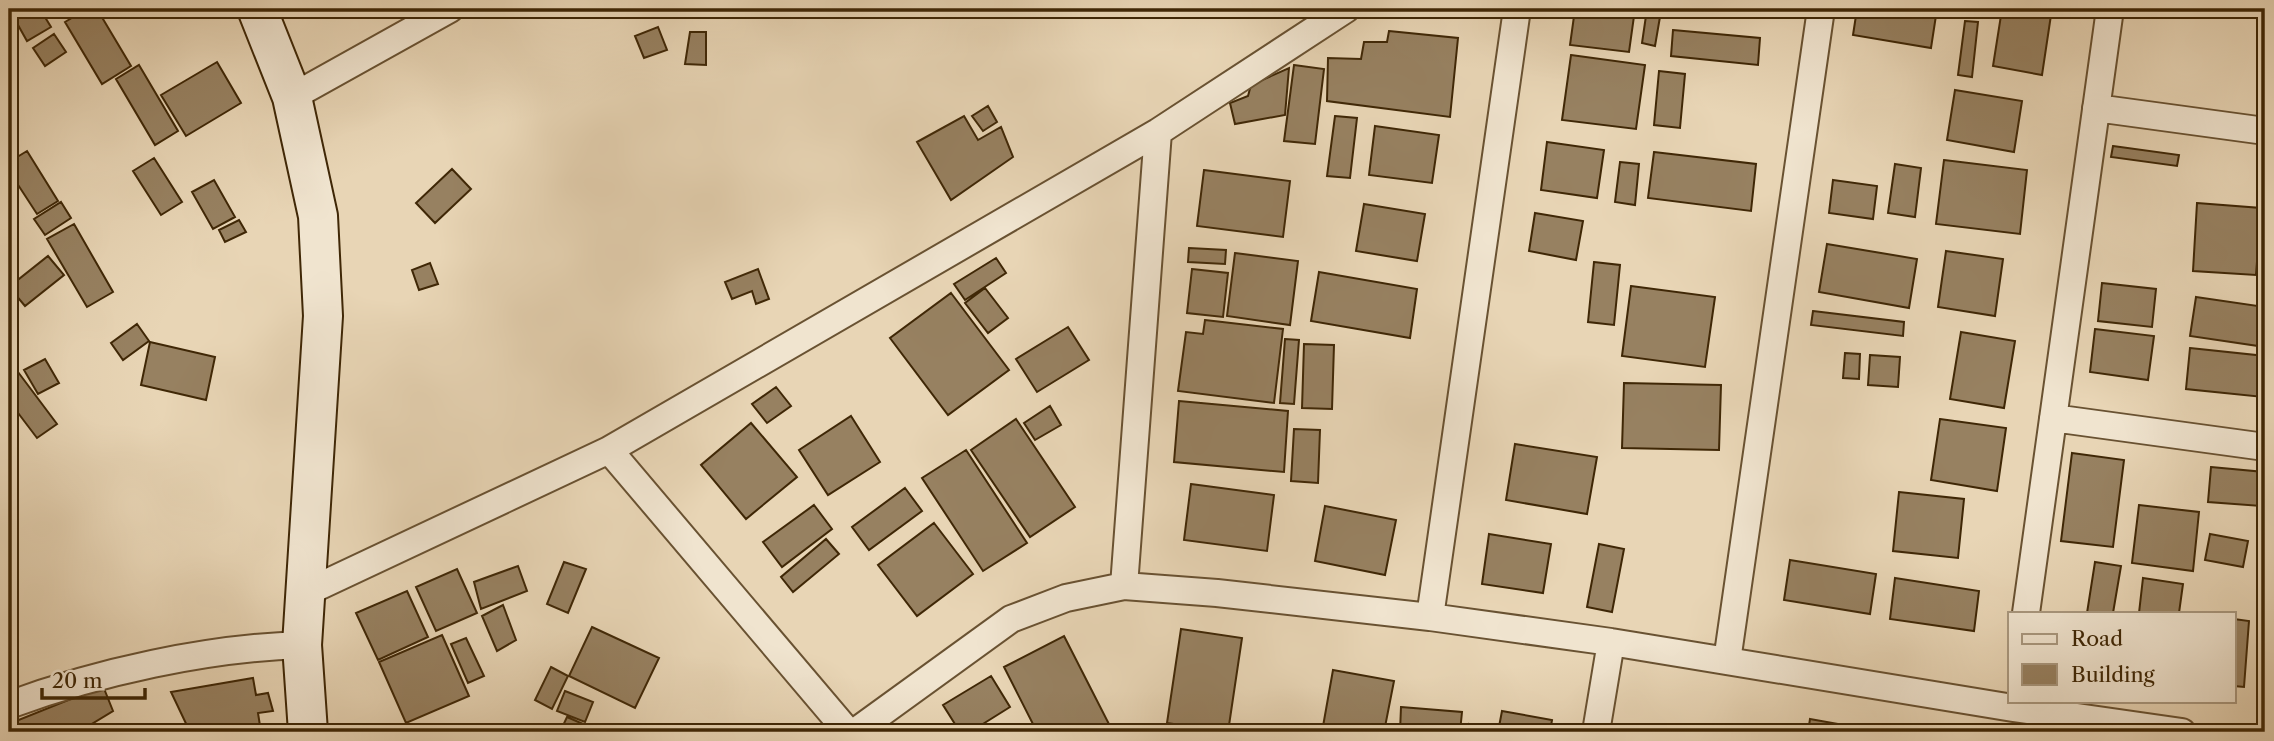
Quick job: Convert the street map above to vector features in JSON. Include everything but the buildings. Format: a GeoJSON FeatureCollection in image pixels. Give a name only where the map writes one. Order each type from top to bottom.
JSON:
{"type":"FeatureCollection","features":[{"type":"Feature","properties":{"kind":"street"},"geometry":{"type":"LineString","coordinates":[[257,9],[292,97],[318,216],[323,316],[302,645],[308,732]]}},
{"type":"Feature","properties":{"kind":"street"},"geometry":{"type":"LineString","coordinates":[[292,97],[450,9]]}},
{"type":"Feature","properties":{"kind":"street"},"geometry":{"type":"LineString","coordinates":[[305,593],[609,450],[1158,132],[1346,9]]}},
{"type":"Feature","properties":{"kind":"street"},"geometry":{"type":"LineString","coordinates":[[1430,617],[1517,9]]}},
{"type":"Feature","properties":{"kind":"street"},"geometry":{"type":"LineString","coordinates":[[1727,661],[1821,9]]}},
{"type":"Feature","properties":{"kind":"street"},"geometry":{"type":"LineString","coordinates":[[2026,612],[2110,9]]}},
{"type":"Feature","properties":{"kind":"street"},"geometry":{"type":"LineString","coordinates":[[2096,108],[2265,131]]}},
{"type":"Feature","properties":{"kind":"street"},"geometry":{"type":"LineString","coordinates":[[1124,586],[1158,132]]}},
{"type":"Feature","properties":{"kind":"street"},"geometry":{"type":"LineString","coordinates":[[2053,418],[2265,447]]}},
{"type":"Feature","properties":{"kind":"street"},"geometry":{"type":"LineString","coordinates":[[609,450],[848,732]]}},
{"type":"Feature","properties":{"kind":"street"},"geometry":{"type":"LineString","coordinates":[[855,732],[1012,619],[1066,598],[1124,586],[1430,617],[1727,661],[2012,714],[2182,732]]}},
{"type":"Feature","properties":{"kind":"street"},"geometry":{"type":"LineString","coordinates":[[1596,732],[1611,642]]}},
{"type":"Feature","properties":{"kind":"street"},"geometry":{"type":"LineString","coordinates":[[9,705],[112,673],[246,647],[302,645]]}}]}
